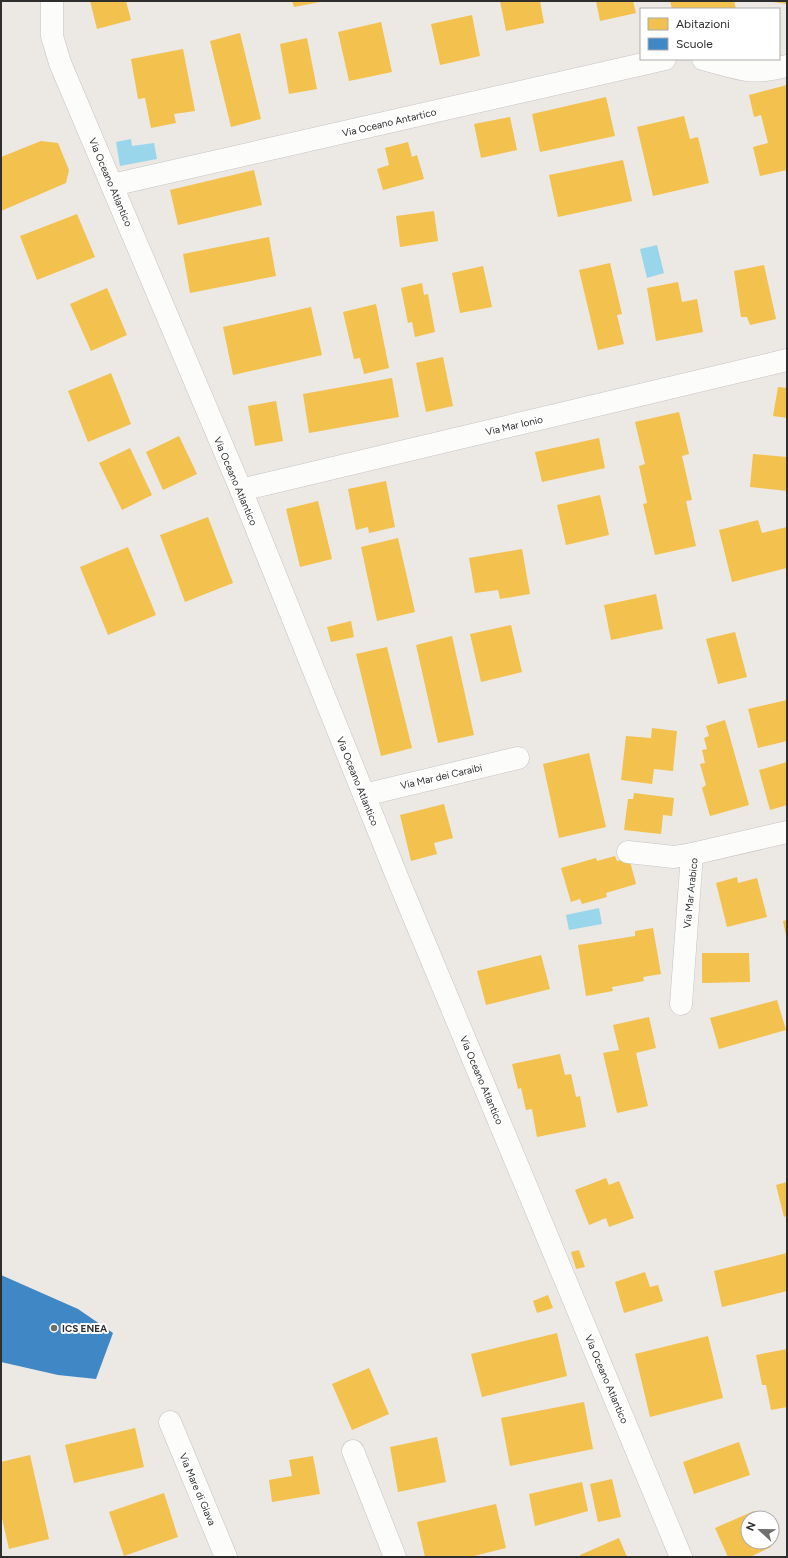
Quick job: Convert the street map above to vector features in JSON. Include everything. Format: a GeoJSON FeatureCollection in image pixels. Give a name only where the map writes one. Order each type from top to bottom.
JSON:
{"type":"FeatureCollection","features":[{"type":"Feature","properties":{"kind":"street","name":"Via Oceano Atlantico"},"geometry":{"type":"LineString","coordinates":[[52,1],[51,27],[56,51],[240,490],[400,884],[681,1557]]}},
{"type":"Feature","properties":{"kind":"street","name":"Via Oceano Antartico"},"geometry":{"type":"LineString","coordinates":[[112,185],[661,60]]}},
{"type":"Feature","properties":{"kind":"street"},"geometry":{"type":"LineString","coordinates":[[706,60],[734,68],[756,72],[787,66]]}},
{"type":"Feature","properties":{"kind":"street","name":"Via Mar Ionio"},"geometry":{"type":"LineString","coordinates":[[240,490],[787,360]]}},
{"type":"Feature","properties":{"kind":"street","name":"Via Mar dei Caraibi"},"geometry":{"type":"LineString","coordinates":[[364,795],[518,758]]}},
{"type":"Feature","properties":{"kind":"street","name":"Via Mar Arabico"},"geometry":{"type":"LineString","coordinates":[[681,1004],[692,854],[787,832]]}},
{"type":"Feature","properties":{"kind":"street"},"geometry":{"type":"LineString","coordinates":[[628,852],[674,857],[692,854]]}},
{"type":"Feature","properties":{"kind":"street","name":"Via Mare di Giava"},"geometry":{"type":"LineString","coordinates":[[170,1422],[226,1557]]}},
{"type":"Feature","properties":{"kind":"street"},"geometry":{"type":"LineString","coordinates":[[353,1451],[395,1557]]}},
{"type":"Feature","properties":{"kind":"water"},"geometry":{"type":"Polygon","coordinates":[[[131,139],[132,146],[154,143],[157,159],[120,166],[116,142],[131,139]]]}},
{"type":"Feature","properties":{"kind":"water"},"geometry":{"type":"Polygon","coordinates":[[[657,245],[664,273],[647,278],[640,249],[657,245]]]}},
{"type":"Feature","properties":{"kind":"water"},"geometry":{"type":"Polygon","coordinates":[[[599,908],[602,924],[569,930],[566,915],[599,908]]]}},
{"type":"Feature","properties":{"kind":"building: Abitazioni"},"geometry":{"type":"Polygon","coordinates":[[[90,1],[126,1],[131,20],[97,29],[90,1]]]}},
{"type":"Feature","properties":{"kind":"building: Abitazioni"},"geometry":{"type":"Polygon","coordinates":[[[292,1],[320,1],[320,2],[294,7],[292,1]]]}},
{"type":"Feature","properties":{"kind":"building: Abitazioni"},"geometry":{"type":"Polygon","coordinates":[[[500,1],[540,1],[544,23],[506,31],[500,1]]]}},
{"type":"Feature","properties":{"kind":"building: Abitazioni"},"geometry":{"type":"Polygon","coordinates":[[[596,1],[633,1],[636,13],[600,21],[596,1]]]}},
{"type":"Feature","properties":{"kind":"building: Abitazioni"},"geometry":{"type":"Polygon","coordinates":[[[670,1],[734,1],[736,8],[672,8],[670,1]]]}},
{"type":"Feature","properties":{"kind":"building: Abitazioni"},"geometry":{"type":"Polygon","coordinates":[[[787,1],[787,4],[773,2],[787,1]]]}},
{"type":"Feature","properties":{"kind":"building: Abitazioni"},"geometry":{"type":"Polygon","coordinates":[[[472,15],[480,56],[440,65],[431,24],[472,15]]]}},
{"type":"Feature","properties":{"kind":"building: Abitazioni"},"geometry":{"type":"Polygon","coordinates":[[[381,22],[392,72],[349,81],[338,32],[381,22]]]}},
{"type":"Feature","properties":{"kind":"building: Abitazioni"},"geometry":{"type":"Polygon","coordinates":[[[240,33],[261,119],[231,127],[210,41],[240,33]]]}},
{"type":"Feature","properties":{"kind":"building: Abitazioni"},"geometry":{"type":"Polygon","coordinates":[[[307,38],[317,89],[289,94],[280,44],[307,38]]]}},
{"type":"Feature","properties":{"kind":"building: Abitazioni"},"geometry":{"type":"Polygon","coordinates":[[[183,49],[195,111],[174,114],[176,123],[151,128],[145,98],[138,99],[131,59],[183,49]]]}},
{"type":"Feature","properties":{"kind":"building: Abitazioni"},"geometry":{"type":"Polygon","coordinates":[[[787,85],[787,170],[760,176],[753,147],[768,143],[761,115],[754,117],[749,95],[787,85]]]}},
{"type":"Feature","properties":{"kind":"building: Abitazioni"},"geometry":{"type":"Polygon","coordinates":[[[606,97],[615,136],[540,152],[532,114],[606,97]]]}},
{"type":"Feature","properties":{"kind":"building: Abitazioni"},"geometry":{"type":"Polygon","coordinates":[[[684,116],[690,139],[698,137],[709,183],[653,196],[637,127],[684,116]]]}},
{"type":"Feature","properties":{"kind":"building: Abitazioni"},"geometry":{"type":"Polygon","coordinates":[[[510,117],[517,150],[481,158],[474,124],[510,117]]]}},
{"type":"Feature","properties":{"kind":"building: Abitazioni"},"geometry":{"type":"Polygon","coordinates":[[[41,141],[58,143],[69,170],[66,183],[1,211],[1,157],[41,141]]]}},
{"type":"Feature","properties":{"kind":"building: Abitazioni"},"geometry":{"type":"Polygon","coordinates":[[[408,142],[412,157],[417,155],[424,179],[383,190],[377,169],[389,165],[385,148],[408,142]]]}},
{"type":"Feature","properties":{"kind":"building: Abitazioni"},"geometry":{"type":"Polygon","coordinates":[[[623,160],[632,201],[558,217],[549,175],[623,160]]]}},
{"type":"Feature","properties":{"kind":"building: Abitazioni"},"geometry":{"type":"Polygon","coordinates":[[[254,170],[262,205],[178,225],[170,190],[254,170]]]}},
{"type":"Feature","properties":{"kind":"building: Abitazioni"},"geometry":{"type":"Polygon","coordinates":[[[434,211],[438,241],[400,247],[396,216],[434,211]]]}},
{"type":"Feature","properties":{"kind":"building: Abitazioni"},"geometry":{"type":"Polygon","coordinates":[[[77,214],[95,257],[37,280],[20,236],[77,214]]]}},
{"type":"Feature","properties":{"kind":"building: Abitazioni"},"geometry":{"type":"Polygon","coordinates":[[[269,237],[276,276],[190,293],[183,254],[269,237]]]}},
{"type":"Feature","properties":{"kind":"building: Abitazioni"},"geometry":{"type":"Polygon","coordinates":[[[610,263],[622,314],[617,315],[624,344],[598,350],[579,270],[610,263]]]}},
{"type":"Feature","properties":{"kind":"building: Abitazioni"},"geometry":{"type":"Polygon","coordinates":[[[764,265],[776,319],[750,325],[747,317],[741,317],[734,271],[764,265]]]}},
{"type":"Feature","properties":{"kind":"building: Abitazioni"},"geometry":{"type":"Polygon","coordinates":[[[483,266],[492,307],[460,313],[452,273],[483,266]]]}},
{"type":"Feature","properties":{"kind":"building: Abitazioni"},"geometry":{"type":"Polygon","coordinates":[[[678,282],[682,302],[697,299],[703,332],[656,341],[647,288],[678,282]]]}},
{"type":"Feature","properties":{"kind":"building: Abitazioni"},"geometry":{"type":"Polygon","coordinates":[[[422,283],[424,295],[428,294],[435,332],[415,337],[412,322],[408,323],[401,288],[422,283]]]}},
{"type":"Feature","properties":{"kind":"building: Abitazioni"},"geometry":{"type":"Polygon","coordinates":[[[107,288],[127,335],[91,351],[70,304],[107,288]]]}},
{"type":"Feature","properties":{"kind":"building: Abitazioni"},"geometry":{"type":"Polygon","coordinates":[[[376,304],[389,368],[364,374],[360,358],[354,359],[343,312],[376,304]]]}},
{"type":"Feature","properties":{"kind":"building: Abitazioni"},"geometry":{"type":"Polygon","coordinates":[[[311,307],[322,355],[233,375],[223,327],[311,307]]]}},
{"type":"Feature","properties":{"kind":"building: Abitazioni"},"geometry":{"type":"Polygon","coordinates":[[[443,357],[453,406],[426,412],[416,363],[443,357]]]}},
{"type":"Feature","properties":{"kind":"building: Abitazioni"},"geometry":{"type":"Polygon","coordinates":[[[111,373],[131,424],[88,442],[68,391],[111,373]]]}},
{"type":"Feature","properties":{"kind":"building: Abitazioni"},"geometry":{"type":"Polygon","coordinates":[[[392,378],[399,417],[309,433],[303,394],[392,378]]]}},
{"type":"Feature","properties":{"kind":"building: Abitazioni"},"geometry":{"type":"Polygon","coordinates":[[[778,387],[787,388],[787,418],[773,416],[778,387]]]}},
{"type":"Feature","properties":{"kind":"building: Abitazioni"},"geometry":{"type":"Polygon","coordinates":[[[276,401],[283,441],[255,446],[248,406],[276,401]]]}},
{"type":"Feature","properties":{"kind":"building: Abitazioni"},"geometry":{"type":"Polygon","coordinates":[[[679,412],[689,454],[682,456],[692,500],[686,501],[696,546],[655,555],[643,504],[647,503],[639,466],[645,464],[635,422],[679,412]]]}},
{"type":"Feature","properties":{"kind":"building: Abitazioni"},"geometry":{"type":"Polygon","coordinates":[[[179,436],[197,474],[163,490],[146,452],[179,436]]]}},
{"type":"Feature","properties":{"kind":"building: Abitazioni"},"geometry":{"type":"Polygon","coordinates":[[[599,438],[605,468],[542,482],[535,452],[599,438]]]}},
{"type":"Feature","properties":{"kind":"building: Abitazioni"},"geometry":{"type":"Polygon","coordinates":[[[130,448],[152,495],[122,510],[99,463],[130,448]]]}},
{"type":"Feature","properties":{"kind":"building: Abitazioni"},"geometry":{"type":"Polygon","coordinates":[[[753,454],[787,457],[787,491],[750,487],[753,454]]]}},
{"type":"Feature","properties":{"kind":"building: Abitazioni"},"geometry":{"type":"Polygon","coordinates":[[[386,481],[395,527],[369,533],[368,527],[356,530],[348,489],[386,481]]]}},
{"type":"Feature","properties":{"kind":"building: Abitazioni"},"geometry":{"type":"Polygon","coordinates":[[[600,495],[609,535],[566,545],[557,505],[600,495]]]}},
{"type":"Feature","properties":{"kind":"building: Abitazioni"},"geometry":{"type":"Polygon","coordinates":[[[318,501],[332,559],[300,567],[286,509],[318,501]]]}},
{"type":"Feature","properties":{"kind":"building: Abitazioni"},"geometry":{"type":"Polygon","coordinates":[[[208,517],[233,583],[185,602],[160,535],[208,517]]]}},
{"type":"Feature","properties":{"kind":"building: Abitazioni"},"geometry":{"type":"Polygon","coordinates":[[[758,520],[762,533],[787,527],[787,568],[732,582],[719,530],[758,520]]]}},
{"type":"Feature","properties":{"kind":"building: Abitazioni"},"geometry":{"type":"Polygon","coordinates":[[[398,538],[415,612],[377,621],[361,547],[398,538]]]}},
{"type":"Feature","properties":{"kind":"building: Abitazioni"},"geometry":{"type":"Polygon","coordinates":[[[128,547],[156,615],[108,635],[80,567],[128,547]]]}},
{"type":"Feature","properties":{"kind":"building: Abitazioni"},"geometry":{"type":"Polygon","coordinates":[[[522,549],[530,594],[500,599],[498,590],[475,593],[469,558],[522,549]]]}},
{"type":"Feature","properties":{"kind":"building: Abitazioni"},"geometry":{"type":"Polygon","coordinates":[[[656,594],[663,629],[611,640],[604,605],[656,594]]]}},
{"type":"Feature","properties":{"kind":"building: Abitazioni"},"geometry":{"type":"Polygon","coordinates":[[[351,621],[354,637],[331,642],[327,627],[351,621]]]}},
{"type":"Feature","properties":{"kind":"building: Abitazioni"},"geometry":{"type":"Polygon","coordinates":[[[511,625],[522,672],[481,682],[470,634],[511,625]]]}},
{"type":"Feature","properties":{"kind":"building: Abitazioni"},"geometry":{"type":"Polygon","coordinates":[[[735,632],[747,677],[718,684],[706,639],[735,632]]]}},
{"type":"Feature","properties":{"kind":"building: Abitazioni"},"geometry":{"type":"Polygon","coordinates":[[[452,636],[474,735],[438,743],[416,645],[452,636]]]}},
{"type":"Feature","properties":{"kind":"building: Abitazioni"},"geometry":{"type":"Polygon","coordinates":[[[387,647],[412,748],[381,756],[356,654],[387,647]]]}},
{"type":"Feature","properties":{"kind":"building: Abitazioni"},"geometry":{"type":"Polygon","coordinates":[[[787,700],[787,741],[758,748],[748,709],[787,700]]]}},
{"type":"Feature","properties":{"kind":"building: Abitazioni"},"geometry":{"type":"Polygon","coordinates":[[[725,720],[749,805],[710,816],[702,788],[706,785],[700,764],[705,763],[702,750],[707,749],[704,738],[709,736],[706,726],[725,720]]]}},
{"type":"Feature","properties":{"kind":"building: Abitazioni"},"geometry":{"type":"Polygon","coordinates":[[[652,728],[677,731],[673,771],[654,769],[652,784],[621,780],[626,736],[651,738],[652,728]]]}},
{"type":"Feature","properties":{"kind":"building: Abitazioni"},"geometry":{"type":"Polygon","coordinates":[[[589,753],[606,827],[559,838],[543,764],[589,753]]]}},
{"type":"Feature","properties":{"kind":"building: Abitazioni"},"geometry":{"type":"Polygon","coordinates":[[[787,762],[787,805],[770,810],[759,770],[787,762]]]}},
{"type":"Feature","properties":{"kind":"building: Abitazioni"},"geometry":{"type":"Polygon","coordinates":[[[634,793],[674,798],[672,816],[663,815],[661,834],[624,830],[628,799],[633,799],[634,793]]]}},
{"type":"Feature","properties":{"kind":"building: Abitazioni"},"geometry":{"type":"Polygon","coordinates":[[[444,804],[453,838],[434,843],[437,854],[411,861],[400,815],[444,804]]]}},
{"type":"Feature","properties":{"kind":"building: Abitazioni"},"geometry":{"type":"Polygon","coordinates":[[[615,856],[617,861],[629,858],[636,884],[606,893],[607,897],[582,904],[580,899],[571,902],[561,868],[596,858],[597,861],[615,856]]]}},
{"type":"Feature","properties":{"kind":"building: Abitazioni"},"geometry":{"type":"Polygon","coordinates":[[[737,877],[738,883],[757,878],[767,917],[727,927],[716,883],[737,877]]]}},
{"type":"Feature","properties":{"kind":"building: Abitazioni"},"geometry":{"type":"Polygon","coordinates":[[[787,920],[787,935],[786,936],[783,921],[787,920]]]}},
{"type":"Feature","properties":{"kind":"building: Abitazioni"},"geometry":{"type":"Polygon","coordinates":[[[653,928],[661,974],[643,977],[644,981],[612,987],[613,991],[586,996],[578,945],[635,936],[635,931],[653,928]]]}},
{"type":"Feature","properties":{"kind":"building: Abitazioni"},"geometry":{"type":"Polygon","coordinates":[[[702,953],[749,953],[750,982],[702,983],[702,953]]]}},
{"type":"Feature","properties":{"kind":"building: Abitazioni"},"geometry":{"type":"Polygon","coordinates":[[[541,955],[550,989],[486,1005],[477,971],[541,955]]]}},
{"type":"Feature","properties":{"kind":"building: Abitazioni"},"geometry":{"type":"Polygon","coordinates":[[[777,1000],[786,1030],[719,1049],[710,1018],[777,1000]]]}},
{"type":"Feature","properties":{"kind":"building: Abitazioni"},"geometry":{"type":"Polygon","coordinates":[[[649,1017],[656,1048],[636,1053],[648,1106],[617,1113],[603,1053],[619,1050],[613,1025],[649,1017]]]}},
{"type":"Feature","properties":{"kind":"building: Abitazioni"},"geometry":{"type":"Polygon","coordinates":[[[560,1054],[565,1075],[571,1074],[576,1097],[580,1096],[586,1127],[537,1137],[532,1109],[526,1110],[521,1088],[518,1089],[512,1064],[560,1054]]]}},
{"type":"Feature","properties":{"kind":"building: Abitazioni"},"geometry":{"type":"Polygon","coordinates":[[[606,1178],[609,1185],[619,1181],[634,1218],[609,1227],[606,1218],[589,1225],[575,1190],[606,1178]]]}},
{"type":"Feature","properties":{"kind":"building: Abitazioni"},"geometry":{"type":"Polygon","coordinates":[[[787,1182],[787,1216],[784,1217],[776,1185],[787,1182]]]}},
{"type":"Feature","properties":{"kind":"building: Abitazioni"},"geometry":{"type":"Polygon","coordinates":[[[579,1250],[585,1267],[576,1269],[571,1252],[579,1250]]]}},
{"type":"Feature","properties":{"kind":"building: Abitazioni"},"geometry":{"type":"Polygon","coordinates":[[[787,1253],[787,1291],[722,1307],[714,1271],[787,1253]]]}},
{"type":"Feature","properties":{"kind":"building: Abitazioni"},"geometry":{"type":"Polygon","coordinates":[[[645,1272],[650,1287],[658,1285],[663,1301],[624,1313],[615,1282],[645,1272]]]}},
{"type":"Feature","properties":{"kind":"building: Abitazioni"},"geometry":{"type":"Polygon","coordinates":[[[548,1295],[553,1308],[537,1313],[533,1301],[548,1295]]]}},
{"type":"Feature","properties":{"kind":"building: Abitazioni"},"geometry":{"type":"Polygon","coordinates":[[[557,1333],[567,1376],[482,1397],[471,1354],[557,1333]]]}},
{"type":"Feature","properties":{"kind":"building: Abitazioni"},"geometry":{"type":"Polygon","coordinates":[[[708,1336],[723,1398],[650,1417],[635,1354],[708,1336]]]}},
{"type":"Feature","properties":{"kind":"building: Abitazioni"},"geometry":{"type":"Polygon","coordinates":[[[787,1349],[787,1407],[771,1410],[766,1385],[762,1385],[756,1355],[787,1349]]]}},
{"type":"Feature","properties":{"kind":"building: Abitazioni"},"geometry":{"type":"Polygon","coordinates":[[[369,1368],[389,1414],[352,1430],[332,1384],[369,1368]]]}},
{"type":"Feature","properties":{"kind":"building: Abitazioni"},"geometry":{"type":"Polygon","coordinates":[[[584,1402],[593,1449],[510,1466],[501,1418],[584,1402]]]}},
{"type":"Feature","properties":{"kind":"building: Abitazioni"},"geometry":{"type":"Polygon","coordinates":[[[135,1428],[144,1467],[74,1483],[65,1445],[135,1428]]]}},
{"type":"Feature","properties":{"kind":"building: Abitazioni"},"geometry":{"type":"Polygon","coordinates":[[[437,1437],[446,1482],[398,1492],[390,1447],[437,1437]]]}},
{"type":"Feature","properties":{"kind":"building: Abitazioni"},"geometry":{"type":"Polygon","coordinates":[[[739,1442],[750,1475],[694,1494],[683,1462],[739,1442]]]}},
{"type":"Feature","properties":{"kind":"building: Abitazioni"},"geometry":{"type":"Polygon","coordinates":[[[30,1455],[49,1539],[9,1549],[1,1514],[1,1462],[30,1455]]]}},
{"type":"Feature","properties":{"kind":"building: Abitazioni"},"geometry":{"type":"Polygon","coordinates":[[[313,1456],[320,1494],[272,1502],[269,1480],[292,1476],[289,1460],[313,1456]]]}},
{"type":"Feature","properties":{"kind":"building: Abitazioni"},"geometry":{"type":"Polygon","coordinates":[[[612,1479],[621,1517],[598,1522],[590,1484],[612,1479]]]}},
{"type":"Feature","properties":{"kind":"building: Abitazioni"},"geometry":{"type":"Polygon","coordinates":[[[582,1482],[588,1511],[535,1526],[529,1494],[582,1482]]]}},
{"type":"Feature","properties":{"kind":"building: Abitazioni"},"geometry":{"type":"Polygon","coordinates":[[[164,1493],[178,1537],[124,1556],[109,1512],[164,1493]]]}},
{"type":"Feature","properties":{"kind":"building: Abitazioni"},"geometry":{"type":"Polygon","coordinates":[[[496,1504],[506,1548],[470,1557],[425,1557],[417,1522],[496,1504]]]}},
{"type":"Feature","properties":{"kind":"building: Abitazioni"},"geometry":{"type":"Polygon","coordinates":[[[740,1517],[740,1550],[765,1550],[750,1557],[728,1557],[715,1528],[740,1517]]]}},
{"type":"Feature","properties":{"kind":"building: Abitazioni"},"geometry":{"type":"Polygon","coordinates":[[[619,1538],[627,1557],[581,1557],[580,1555],[619,1538]]]}},
{"type":"Feature","properties":{"kind":"building: Scuole","name":"ICS ENEA"},"geometry":{"type":"Polygon","coordinates":[[[1,1275],[78,1309],[113,1333],[96,1379],[58,1375],[1,1362],[1,1275]]]}},
{"type":"Feature","properties":{"kind":"place","name":"ICS ENEA"},"geometry":{"type":"Point","coordinates":[54,1328]}}]}
